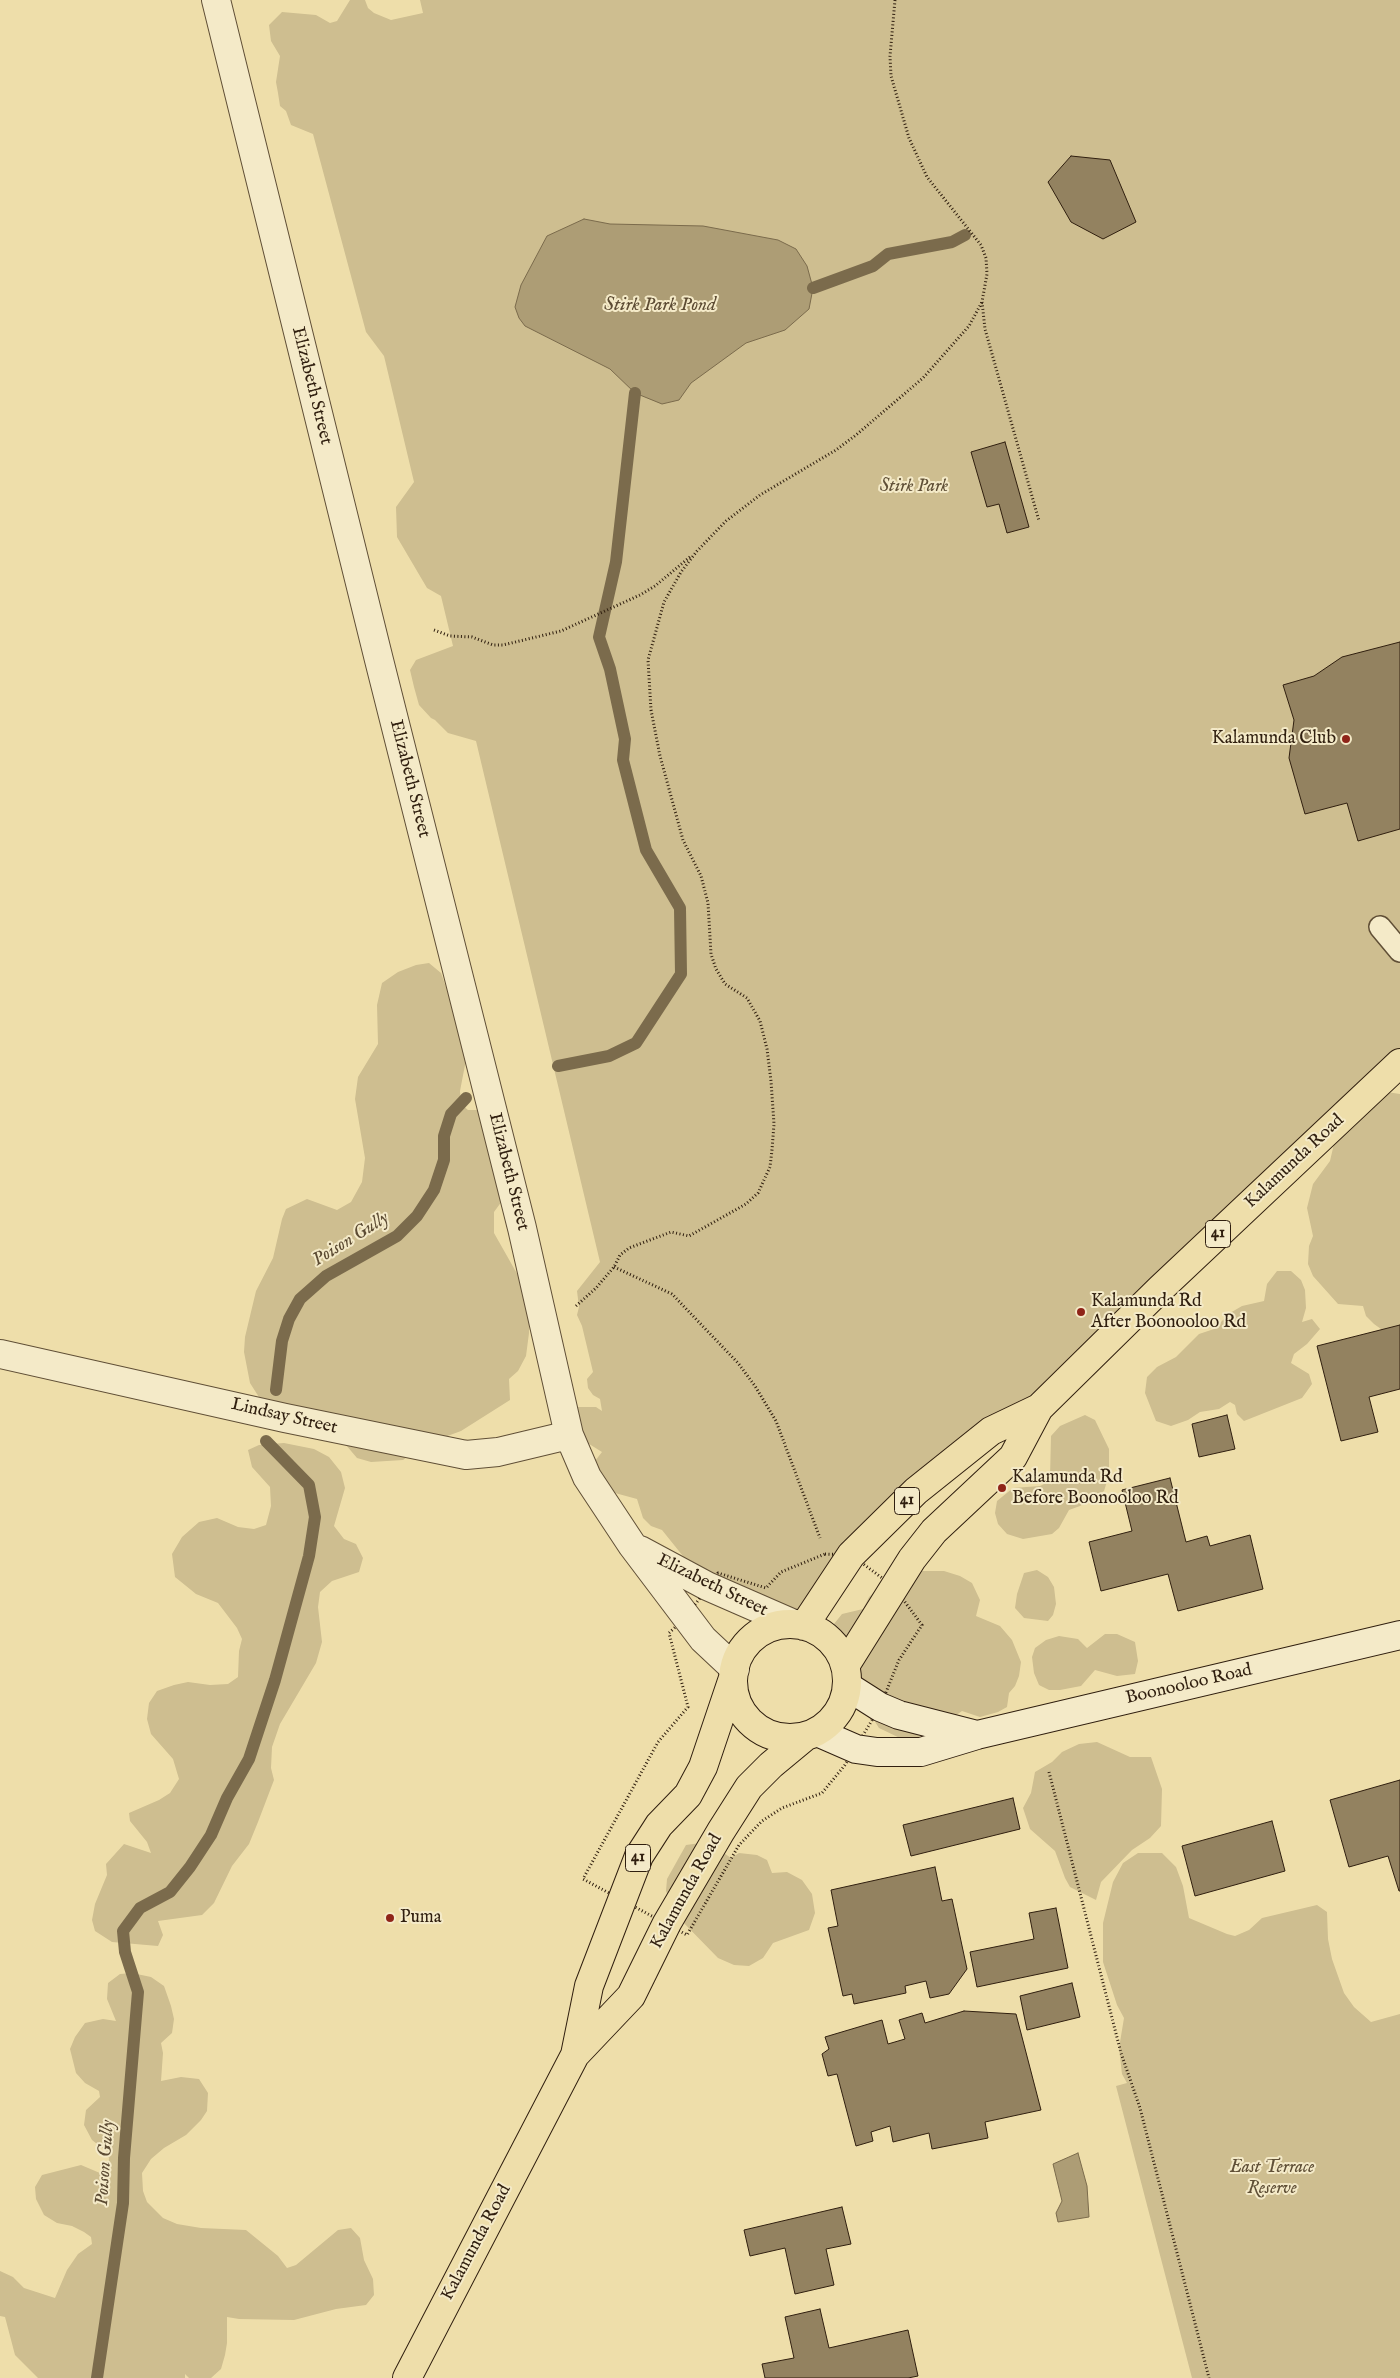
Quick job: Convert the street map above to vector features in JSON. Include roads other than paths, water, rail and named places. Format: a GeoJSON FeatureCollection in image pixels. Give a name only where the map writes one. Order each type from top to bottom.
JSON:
{"type":"FeatureCollection","features":[{"type":"Feature","properties":{"kind":"main road","name":"Kalamunda Road"},"geometry":{"type":"LineString","coordinates":[[846,1676],[912,1559],[934,1531],[1013,1457],[1039,1408],[1160,1289],[1400,1062]]}},
{"type":"Feature","properties":{"kind":"main road","name":"Kalamunda Road"},"geometry":{"type":"LineString","coordinates":[[799,1625],[851,1555],[916,1491],[990,1431],[1039,1408]]}},
{"type":"Feature","properties":{"kind":"main road","name":"41"},"geometry":{"type":"LineString","coordinates":[[734,1673],[740,1654],[750,1641],[763,1631],[777,1625],[799,1625]]}},
{"type":"Feature","properties":{"kind":"main road"},"geometry":{"type":"LineString","coordinates":[[799,1625],[815,1630],[834,1645],[846,1676]]}},
{"type":"Feature","properties":{"kind":"main road","name":"Kalamunda Road"},"geometry":{"type":"LineString","coordinates":[[407,2378],[575,2055],[589,1986],[639,1856],[659,1825],[688,1795],[703,1767],[734,1673]]}},
{"type":"Feature","properties":{"kind":"main road"},"geometry":{"type":"LineString","coordinates":[[734,1673],[736,1696],[742,1712],[755,1726],[770,1734],[788,1738],[811,1734]]}},
{"type":"Feature","properties":{"kind":"main road","name":"41"},"geometry":{"type":"LineString","coordinates":[[811,1734],[832,1720],[842,1704],[846,1676]]}},
{"type":"Feature","properties":{"kind":"main road","name":"Kalamunda Road"},"geometry":{"type":"LineString","coordinates":[[575,2055],[631,1996],[667,1924],[721,1831],[750,1788],[771,1766],[811,1734]]}},
{"type":"Feature","properties":{"kind":"street","name":"Elizabeth Street"},"geometry":{"type":"LineString","coordinates":[[216,0],[522,1228],[569,1435],[586,1477],[632,1545],[703,1639],[734,1673]]}},
{"type":"Feature","properties":{"kind":"street","name":"Lindsay Street"},"geometry":{"type":"LineString","coordinates":[[0,1354],[304,1422],[466,1455],[498,1452],[569,1435]]}},
{"type":"Feature","properties":{"kind":"street","name":"Elizabeth Street"},"geometry":{"type":"LineString","coordinates":[[632,1545],[707,1586],[799,1625]]}},
{"type":"Feature","properties":{"kind":"street","name":"Boonooloo Road"},"geometry":{"type":"LineString","coordinates":[[811,1734],[856,1748],[878,1752],[921,1752],[977,1735],[1400,1635]]}},
{"type":"Feature","properties":{"kind":"street","name":"Boonooloo Road"},"geometry":{"type":"LineString","coordinates":[[846,1676],[880,1708],[899,1715],[977,1735]]}},
{"type":"Feature","properties":{"kind":"lane"},"geometry":{"type":"LineString","coordinates":[[1380,927],[1400,951]]}},
{"type":"Feature","properties":{"kind":"water","name":"Stirk Park Pond"},"geometry":{"type":"Polygon","coordinates":[[[584,219],[610,224],[703,226],[778,240],[796,249],[807,266],[813,288],[809,309],[785,330],[746,343],[691,383],[679,400],[662,404],[635,393],[610,369],[525,326],[519,318],[515,307],[521,285],[547,236],[584,219]]]}},
{"type":"Feature","properties":{"kind":"water"},"geometry":{"type":"Polygon","coordinates":[[[1078,2153],[1087,2186],[1089,2217],[1058,2222],[1056,2213],[1062,2201],[1053,2164],[1078,2153]]]}},
{"type":"Feature","properties":{"kind":"waterway"},"geometry":{"type":"LineString","coordinates":[[813,288],[873,266],[888,254],[952,242],[965,235]]}},
{"type":"Feature","properties":{"kind":"waterway"},"geometry":{"type":"LineString","coordinates":[[558,1066],[609,1056],[636,1043],[681,974],[680,908],[646,850],[623,760],[625,739],[610,669],[599,637],[616,562],[635,393]]}},
{"type":"Feature","properties":{"kind":"waterway","name":"Poison Gully"},"geometry":{"type":"LineString","coordinates":[[276,1390],[282,1341],[289,1319],[300,1299],[326,1276],[397,1236],[417,1216],[434,1190],[444,1160],[444,1136],[451,1114],[466,1098]]}},
{"type":"Feature","properties":{"kind":"waterway"},"geometry":{"type":"LineString","coordinates":[[97,2378],[123,2203],[124,2158],[138,1992],[125,1952],[123,1931],[140,1908],[170,1892],[190,1867],[211,1835],[227,1798],[249,1759],[275,1680],[309,1556],[315,1517],[309,1485],[266,1441]]}},
{"type":"Feature","properties":{"kind":"place","name":"Kalamunda Club"},"geometry":{"type":"Point","coordinates":[1346,739]}},
{"type":"Feature","properties":{"kind":"place","name":"Kalamunda Rd After Boonooloo Rd"},"geometry":{"type":"Point","coordinates":[1081,1312]}},
{"type":"Feature","properties":{"kind":"place","name":"Kalamunda Rd Before Boonooloo Rd"},"geometry":{"type":"Point","coordinates":[1002,1488]}},
{"type":"Feature","properties":{"kind":"place","name":"Puma"},"geometry":{"type":"Point","coordinates":[390,1918]}},
{"type":"Feature","properties":{"kind":"park label","name":"Stirk Park"},"geometry":{"type":"Point","coordinates":[914,487]}},
{"type":"Feature","properties":{"kind":"park label","name":"East Terrace Reserve"},"geometry":{"type":"Point","coordinates":[1272,2178]}}]}
